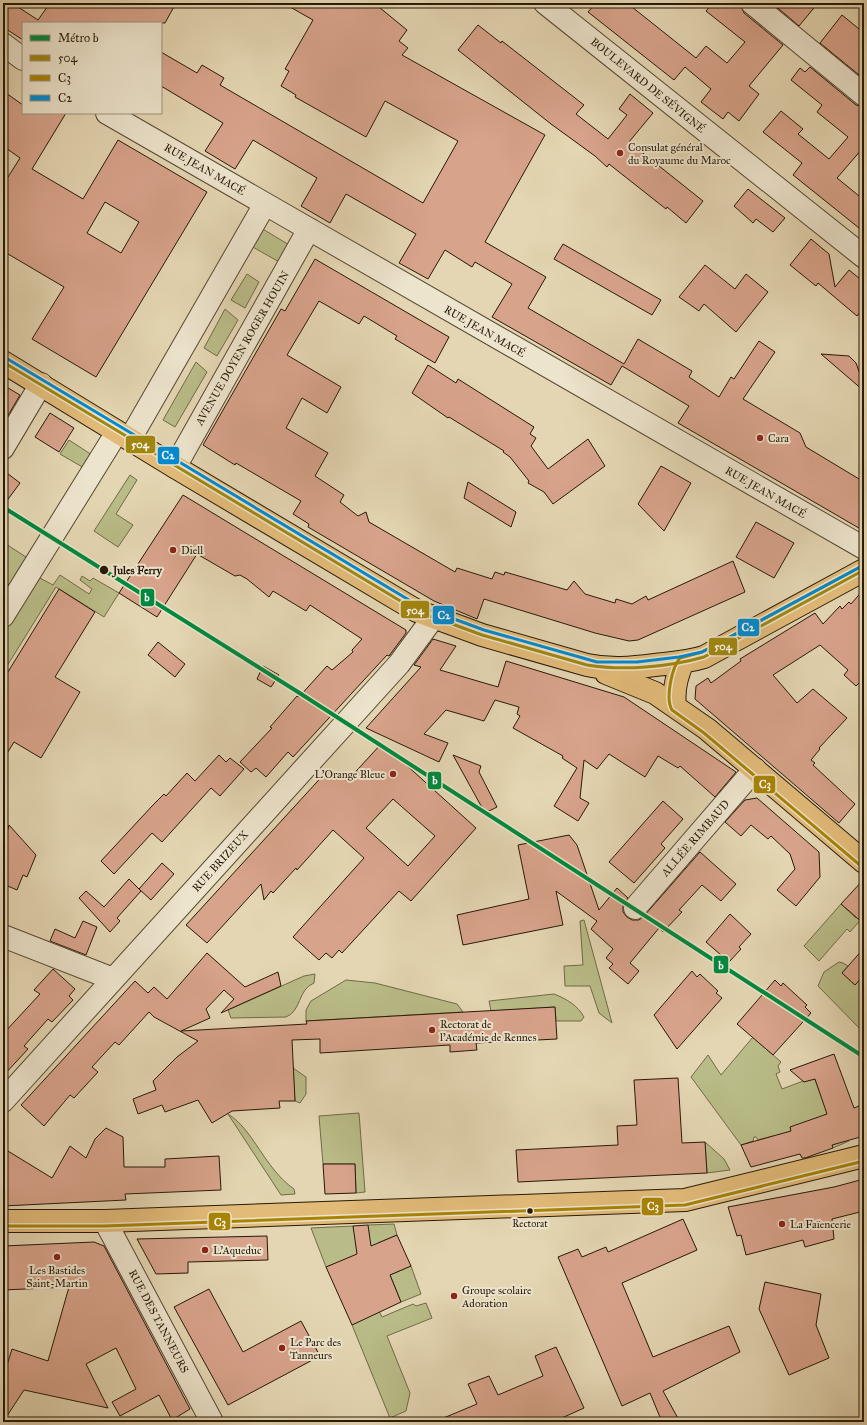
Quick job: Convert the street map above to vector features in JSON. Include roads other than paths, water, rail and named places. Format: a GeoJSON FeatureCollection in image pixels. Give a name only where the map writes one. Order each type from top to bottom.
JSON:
{"type":"FeatureCollection","features":[{"type":"Feature","properties":{"kind":"main road"},"geometry":{"type":"LineString","coordinates":[[3,362],[41,384],[123,436],[402,603],[433,618],[482,635],[587,665],[602,668],[626,669],[683,662],[704,657],[864,570]]}},
{"type":"Feature","properties":{"kind":"main road"},"geometry":{"type":"LineString","coordinates":[[675,706],[674,697],[676,676],[683,662]]}},
{"type":"Feature","properties":{"kind":"main road"},"geometry":{"type":"LineString","coordinates":[[587,665],[645,689],[675,706],[707,729],[864,862]]}},
{"type":"Feature","properties":{"kind":"main road"},"geometry":{"type":"LineString","coordinates":[[3,1221],[105,1220],[686,1200],[864,1156]]}},
{"type":"Feature","properties":{"kind":"street","name":"BOULEVARD DE SÉVIGNÉ"},"geometry":{"type":"LineString","coordinates":[[547,3],[864,257]]}},
{"type":"Feature","properties":{"kind":"street"},"geometry":{"type":"LineString","coordinates":[[752,3],[864,95]]}},
{"type":"Feature","properties":{"kind":"street"},"geometry":{"type":"LineString","coordinates":[[3,44],[22,58]]}},
{"type":"Feature","properties":{"kind":"street","name":"RUE JEAN MACÉ"},"geometry":{"type":"LineString","coordinates":[[109,114],[864,548]]}},
{"type":"Feature","properties":{"kind":"street"},"geometry":{"type":"LineString","coordinates":[[3,616],[123,436],[265,204]]}},
{"type":"Feature","properties":{"kind":"street","name":"AVENUE DOYEN ROGER HOUIN"},"geometry":{"type":"LineString","coordinates":[[175,467],[309,230]]}},
{"type":"Feature","properties":{"kind":"street"},"geometry":{"type":"LineString","coordinates":[[3,448],[41,384]]}},
{"type":"Feature","properties":{"kind":"street","name":"RUE BRIZEUX"},"geometry":{"type":"LineString","coordinates":[[3,1101],[399,664],[433,618]]}},
{"type":"Feature","properties":{"kind":"street","name":"ALLÉE RIMBAUD"},"geometry":{"type":"LineString","coordinates":[[635,908],[755,769]]}},
{"type":"Feature","properties":{"kind":"street"},"geometry":{"type":"LineString","coordinates":[[3,936],[113,979]]}},
{"type":"Feature","properties":{"kind":"street","name":"RUE DES TANNEURS"},"geometry":{"type":"LineString","coordinates":[[105,1220],[212,1422]]}},
{"type":"Feature","properties":{"kind":"metro line","name":"b"},"geometry":{"type":"LineString","coordinates":[[3,507],[298,692],[864,1057]]}},
{"type":"Feature","properties":{"kind":"place","name":"Consulat général du Royaume du Maroc"},"geometry":{"type":"Point","coordinates":[620,153]}},
{"type":"Feature","properties":{"kind":"place","name":"Cara"},"geometry":{"type":"Point","coordinates":[760,438]}},
{"type":"Feature","properties":{"kind":"place","name":"Diell"},"geometry":{"type":"Point","coordinates":[173,550]}},
{"type":"Feature","properties":{"kind":"place","name":"Jules Ferry"},"geometry":{"type":"Point","coordinates":[104,570]}},
{"type":"Feature","properties":{"kind":"place","name":"L'Orange Bleue"},"geometry":{"type":"Point","coordinates":[393,774]}},
{"type":"Feature","properties":{"kind":"place","name":"Rectorat de l'Académie de Rennes"},"geometry":{"type":"Point","coordinates":[432,1030]}},
{"type":"Feature","properties":{"kind":"place","name":"Rectorat"},"geometry":{"type":"Point","coordinates":[530,1211]}},
{"type":"Feature","properties":{"kind":"place","name":"La Faïencerie"},"geometry":{"type":"Point","coordinates":[782,1224]}},
{"type":"Feature","properties":{"kind":"place","name":"L'Aqueduc"},"geometry":{"type":"Point","coordinates":[205,1250]}},
{"type":"Feature","properties":{"kind":"place","name":"Les Bastides Saint-Martin"},"geometry":{"type":"Point","coordinates":[57,1257]}},
{"type":"Feature","properties":{"kind":"place","name":"Groupe scolaire Adoration"},"geometry":{"type":"Point","coordinates":[454,1296]}},
{"type":"Feature","properties":{"kind":"place","name":"Le Parc des Tanneurs"},"geometry":{"type":"Point","coordinates":[282,1348]}}]}
